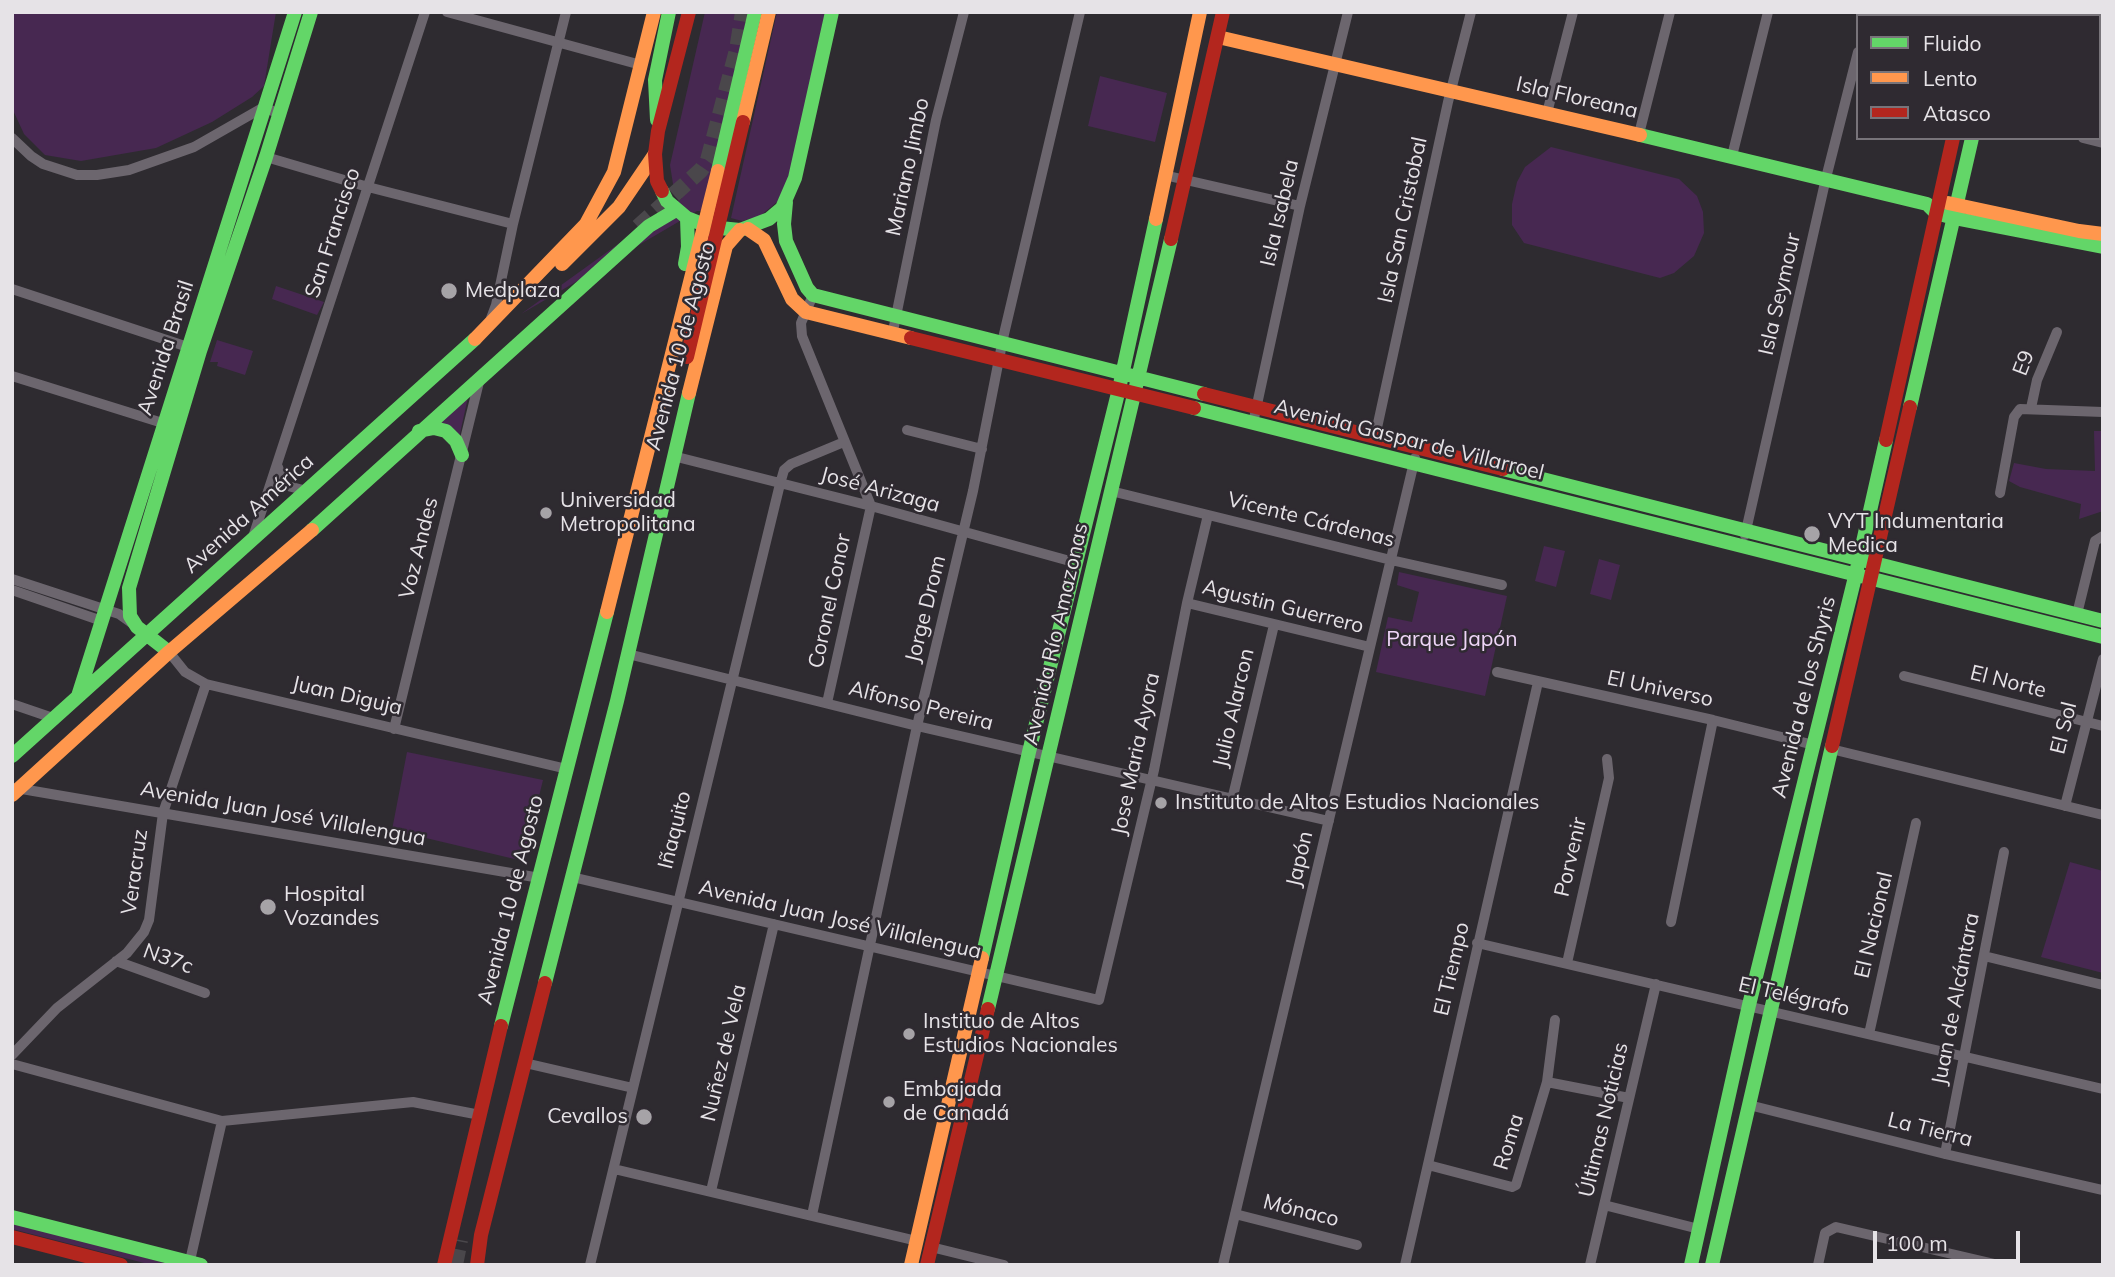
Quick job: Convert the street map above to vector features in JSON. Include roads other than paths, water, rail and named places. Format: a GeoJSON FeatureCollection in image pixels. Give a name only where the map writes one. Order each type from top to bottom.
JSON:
{"type":"FeatureCollection","features":[{"type":"Feature","properties":{"kind":"main road","name":"Avenida Brasil"},"geometry":{"type":"LineString","coordinates":[[78,696],[170,425],[264,107],[295,12]]}},
{"type":"Feature","properties":{"kind":"main road","name":"Avenida Brasil"},"geometry":{"type":"LineString","coordinates":[[194,349],[266,157],[310,12]]}},
{"type":"Feature","properties":{"kind":"main road","name":"Avenida América"},"geometry":{"type":"LineString","coordinates":[[12,756],[78,696],[142,631],[307,491],[487,328],[586,223],[614,172],[654,12]]}},
{"type":"Feature","properties":{"kind":"main road"},"geometry":{"type":"LineString","coordinates":[[658,131],[654,92],[669,12]]}},
{"type":"Feature","properties":{"kind":"main road"},"geometry":{"type":"LineString","coordinates":[[686,217],[663,195],[657,181],[655,154],[658,131],[689,12]]}},
{"type":"Feature","properties":{"kind":"main road","name":"Avenida 10 de Agosto"},"geometry":{"type":"LineString","coordinates":[[444,1265],[513,976],[718,170],[755,12]]}},
{"type":"Feature","properties":{"kind":"main road","name":"Avenida 10 de Agosto"},"geometry":{"type":"LineString","coordinates":[[650,558],[648,530],[663,457],[769,12]]}},
{"type":"Feature","properties":{"kind":"main road"},"geometry":{"type":"LineString","coordinates":[[813,295],[807,288],[786,241],[783,223],[832,12]]}},
{"type":"Feature","properties":{"kind":"main road","name":"Avenida Río Amazonas"},"geometry":{"type":"LineString","coordinates":[[911,1265],[1029,752],[1119,389],[1200,12]]}},
{"type":"Feature","properties":{"kind":"main road","name":"Avenida Río Amazonas"},"geometry":{"type":"LineString","coordinates":[[927,1265],[1140,377],[1223,12]]}},
{"type":"Feature","properties":{"kind":"main road","name":"Isla Floreana"},"geometry":{"type":"LineString","coordinates":[[1218,37],[2103,245]]}},
{"type":"Feature","properties":{"kind":"main road","name":"Avenida de los Shyris"},"geometry":{"type":"LineString","coordinates":[[1712,1265],[1831,749],[1864,575],[1860,559],[1934,206],[1953,140]]}},
{"type":"Feature","properties":{"kind":"main road","name":"Avenida de los Shyris"},"geometry":{"type":"LineString","coordinates":[[1691,1265],[1749,1006],[1814,745],[1864,575],[1875,562],[1972,140]]}},
{"type":"Feature","properties":{"kind":"main road","name":"Avenida América"},"geometry":{"type":"LineString","coordinates":[[512,301],[556,269],[620,207],[655,154]]}},
{"type":"Feature","properties":{"kind":"main road","name":"Avenida 10 de Agosto"},"geometry":{"type":"LineString","coordinates":[[477,1265],[481,1235],[548,977],[726,246],[739,230],[769,219],[786,202]]}},
{"type":"Feature","properties":{"kind":"main road","name":"Isla Floreana"},"geometry":{"type":"LineString","coordinates":[[1955,211],[2102,234]]}},
{"type":"Feature","properties":{"kind":"main road"},"geometry":{"type":"LineString","coordinates":[[14,789],[303,538],[419,431],[545,323],[649,226],[663,216],[686,217]]}},
{"type":"Feature","properties":{"kind":"main road","name":"Avenida 10 de Agosto"},"geometry":{"type":"LineString","coordinates":[[623,547],[624,516],[678,301],[688,247],[686,217],[739,230]]}},
{"type":"Feature","properties":{"kind":"main road"},"geometry":{"type":"LineString","coordinates":[[739,230],[764,240],[792,299],[806,312]]}},
{"type":"Feature","properties":{"kind":"main road","name":"Avenida Gaspar de Villarroel"},"geometry":{"type":"LineString","coordinates":[[813,295],[895,324],[1002,351],[1140,377],[1375,437],[1416,454],[1577,503],[1875,562],[2103,621]]}},
{"type":"Feature","properties":{"kind":"main road"},"geometry":{"type":"LineString","coordinates":[[480,377],[500,350],[554,304]]}},
{"type":"Feature","properties":{"kind":"main road","name":"Avenida Gaspar de Villarroel"},"geometry":{"type":"LineString","coordinates":[[806,312],[895,324]]}},
{"type":"Feature","properties":{"kind":"main road","name":"Avenida Gaspar de Villarroel"},"geometry":{"type":"LineString","coordinates":[[1002,351],[1119,389],[1253,423],[1580,488],[1864,575],[2103,637]]}},
{"type":"Feature","properties":{"kind":"main road","name":"Avenida Brasil"},"geometry":{"type":"LineString","coordinates":[[142,631],[128,611],[129,589],[170,425]]}},
{"type":"Feature","properties":{"kind":"main road"},"geometry":{"type":"LineString","coordinates":[[419,431],[434,428],[446,431],[456,441],[462,455]]}},
{"type":"Feature","properties":{"kind":"main road"},"geometry":{"type":"LineString","coordinates":[[1577,503],[1580,488]]}},
{"type":"Feature","properties":{"kind":"main road","name":"Juan Diguja"},"geometry":{"type":"LineString","coordinates":[[142,631],[169,652]]}},
{"type":"Feature","properties":{"kind":"main road"},"geometry":{"type":"LineString","coordinates":[[513,976],[516,1001],[465,1242],[531,1002],[548,977]]}},
{"type":"Feature","properties":{"kind":"main road"},"geometry":{"type":"LineString","coordinates":[[12,1217],[193,1264]]}},
{"type":"Feature","properties":{"kind":"main road"},"geometry":{"type":"LineString","coordinates":[[12,1237],[121,1265]]}},
{"type":"Feature","properties":{"kind":"street","name":"San Francisco"},"geometry":{"type":"LineString","coordinates":[[254,536],[425,12]]}},
{"type":"Feature","properties":{"kind":"street"},"geometry":{"type":"LineString","coordinates":[[447,12],[641,65]]}},
{"type":"Feature","properties":{"kind":"street"},"geometry":{"type":"LineString","coordinates":[[487,328],[496,305],[513,224],[566,12]]}},
{"type":"Feature","properties":{"kind":"street","name":"Mariano Jimbo"},"geometry":{"type":"LineString","coordinates":[[895,324],[936,120],[964,12]]}},
{"type":"Feature","properties":{"kind":"street","name":"Jorge Drom"},"geometry":{"type":"LineString","coordinates":[[812,1215],[917,726],[964,533],[1002,351],[1080,12]]}},
{"type":"Feature","properties":{"kind":"street","name":"Isla Isabela"},"geometry":{"type":"LineString","coordinates":[[1253,423],[1300,206],[1348,12]]}},
{"type":"Feature","properties":{"kind":"street","name":"Isla San Cristobal"},"geometry":{"type":"LineString","coordinates":[[1375,437],[1451,90],[1471,12]]}},
{"type":"Feature","properties":{"kind":"street"},"geometry":{"type":"LineString","coordinates":[[1547,114],[1573,12]]}},
{"type":"Feature","properties":{"kind":"street"},"geometry":{"type":"LineString","coordinates":[[1639,134],[1670,12]]}},
{"type":"Feature","properties":{"kind":"street"},"geometry":{"type":"LineString","coordinates":[[1732,156],[1769,12]]}},
{"type":"Feature","properties":{"kind":"street","name":"Isla Seymour"},"geometry":{"type":"LineString","coordinates":[[1745,537],[1826,178],[1856,60]]}},
{"type":"Feature","properties":{"kind":"street"},"geometry":{"type":"LineString","coordinates":[[12,138],[30,156],[43,164],[77,175],[97,175],[129,170],[194,147],[264,107],[279,114]]}},
{"type":"Feature","properties":{"kind":"street"},"geometry":{"type":"LineString","coordinates":[[266,157],[368,187],[513,224]]}},
{"type":"Feature","properties":{"kind":"street"},"geometry":{"type":"LineString","coordinates":[[1164,175],[1300,206]]}},
{"type":"Feature","properties":{"kind":"street"},"geometry":{"type":"LineString","coordinates":[[2103,228],[2103,245]]}},
{"type":"Feature","properties":{"kind":"street"},"geometry":{"type":"LineString","coordinates":[[12,289],[194,349]]}},
{"type":"Feature","properties":{"kind":"street"},"geometry":{"type":"LineString","coordinates":[[813,295],[802,323],[802,336],[871,506]]}},
{"type":"Feature","properties":{"kind":"street","name":"E9"},"geometry":{"type":"LineString","coordinates":[[2031,408],[2037,380],[2057,332]]}},
{"type":"Feature","properties":{"kind":"street"},"geometry":{"type":"LineString","coordinates":[[12,376],[170,425]]}},
{"type":"Feature","properties":{"kind":"street","name":"Voz Andes"},"geometry":{"type":"LineString","coordinates":[[394,729],[480,377]]}},
{"type":"Feature","properties":{"kind":"street"},"geometry":{"type":"LineString","coordinates":[[2000,493],[2014,417],[2020,409],[2103,412]]}},
{"type":"Feature","properties":{"kind":"street"},"geometry":{"type":"LineString","coordinates":[[907,430],[982,449]]}},
{"type":"Feature","properties":{"kind":"street","name":"Iñaquito"},"geometry":{"type":"LineString","coordinates":[[590,1265],[784,470],[791,464],[844,442]]}},
{"type":"Feature","properties":{"kind":"street","name":"Japón"},"geometry":{"type":"LineString","coordinates":[[1223,1265],[1416,454]]}},
{"type":"Feature","properties":{"kind":"street","name":"José Arizaga"},"geometry":{"type":"LineString","coordinates":[[673,456],[871,506],[1077,563]]}},
{"type":"Feature","properties":{"kind":"street"},"geometry":{"type":"LineString","coordinates":[[277,466],[284,485],[307,491]]}},
{"type":"Feature","properties":{"kind":"street","name":"Vicente Cárdenas"},"geometry":{"type":"LineString","coordinates":[[1111,491],[1502,585]]}},
{"type":"Feature","properties":{"kind":"street","name":"Coronel Conor"},"geometry":{"type":"LineString","coordinates":[[827,703],[871,506]]}},
{"type":"Feature","properties":{"kind":"street","name":"Jose Maria Ayora"},"geometry":{"type":"LineString","coordinates":[[1099,1000],[1151,780],[1208,515]]}},
{"type":"Feature","properties":{"kind":"street"},"geometry":{"type":"LineString","coordinates":[[2077,614],[2095,539],[2103,536]]}},
{"type":"Feature","properties":{"kind":"street"},"geometry":{"type":"LineString","coordinates":[[12,579],[104,615]]}},
{"type":"Feature","properties":{"kind":"street"},"geometry":{"type":"LineString","coordinates":[[12,590],[104,615],[119,614],[142,631]]}},
{"type":"Feature","properties":{"kind":"street","name":"Agustin Guerrero"},"geometry":{"type":"LineString","coordinates":[[1187,603],[1370,647]]}},
{"type":"Feature","properties":{"kind":"street","name":"Julio Alarcon"},"geometry":{"type":"LineString","coordinates":[[1232,800],[1274,625]]}},
{"type":"Feature","properties":{"kind":"street","name":"Juan Diguja"},"geometry":{"type":"LineString","coordinates":[[169,652],[185,672],[206,684],[567,769]]}},
{"type":"Feature","properties":{"kind":"street","name":"Alfonso Pereira"},"geometry":{"type":"LineString","coordinates":[[628,654],[917,726],[1329,821]]}},
{"type":"Feature","properties":{"kind":"street","name":"El Sol"},"geometry":{"type":"LineString","coordinates":[[2065,806],[2103,659]]}},
{"type":"Feature","properties":{"kind":"street","name":"El Universo"},"geometry":{"type":"LineString","coordinates":[[1497,672],[1814,745]]}},
{"type":"Feature","properties":{"kind":"street","name":"El Norte"},"geometry":{"type":"LineString","coordinates":[[1904,676],[2103,726]]}},
{"type":"Feature","properties":{"kind":"street","name":"El Tiempo"},"geometry":{"type":"LineString","coordinates":[[1405,1265],[1538,682]]}},
{"type":"Feature","properties":{"kind":"street","name":"Veracruz"},"geometry":{"type":"LineString","coordinates":[[12,1055],[57,1008],[138,942],[149,920],[163,813],[206,684]]}},
{"type":"Feature","properties":{"kind":"street"},"geometry":{"type":"LineString","coordinates":[[12,704],[53,718]]}},
{"type":"Feature","properties":{"kind":"street"},"geometry":{"type":"LineString","coordinates":[[1671,922],[1713,720]]}},
{"type":"Feature","properties":{"kind":"street"},"geometry":{"type":"LineString","coordinates":[[1831,749],[2103,815]]}},
{"type":"Feature","properties":{"kind":"street","name":"Porvenir"},"geometry":{"type":"LineString","coordinates":[[1567,962],[1609,778],[1607,759]]}},
{"type":"Feature","properties":{"kind":"street","name":"Avenida Juan José Villalengua"},"geometry":{"type":"LineString","coordinates":[[14,789],[540,878]]}},
{"type":"Feature","properties":{"kind":"street","name":"El Nacional"},"geometry":{"type":"LineString","coordinates":[[1870,1034],[1916,823]]}},
{"type":"Feature","properties":{"kind":"street","name":"Juan de Alcántara"},"geometry":{"type":"LineString","coordinates":[[1945,1154],[2004,852]]}},
{"type":"Feature","properties":{"kind":"street","name":"Avenida Juan José Villalengua"},"geometry":{"type":"LineString","coordinates":[[572,877],[1099,1000]]}},
{"type":"Feature","properties":{"kind":"street","name":"Nuñez de Vela"},"geometry":{"type":"LineString","coordinates":[[711,1191],[774,924]]}},
{"type":"Feature","properties":{"kind":"street","name":"El Telégrafo"},"geometry":{"type":"LineString","coordinates":[[1477,943],[2103,1089]]}},
{"type":"Feature","properties":{"kind":"street"},"geometry":{"type":"LineString","coordinates":[[1984,956],[2103,985]]}},
{"type":"Feature","properties":{"kind":"street","name":"N37c"},"geometry":{"type":"LineString","coordinates":[[116,961],[205,993]]}},
{"type":"Feature","properties":{"kind":"street","name":"Últimas Noticias"},"geometry":{"type":"LineString","coordinates":[[1590,1265],[1657,984]]}},
{"type":"Feature","properties":{"kind":"street","name":"Roma"},"geometry":{"type":"LineString","coordinates":[[1428,1165],[1512,1187],[1516,1185],[1547,1082],[1555,1020]]}},
{"type":"Feature","properties":{"kind":"street"},"geometry":{"type":"LineString","coordinates":[[525,1063],[633,1088]]}},
{"type":"Feature","properties":{"kind":"street"},"geometry":{"type":"LineString","coordinates":[[12,1064],[222,1121],[413,1102],[480,1115]]}},
{"type":"Feature","properties":{"kind":"street"},"geometry":{"type":"LineString","coordinates":[[1547,1082],[1629,1098]]}},
{"type":"Feature","properties":{"kind":"street","name":"La Tierra"},"geometry":{"type":"LineString","coordinates":[[1749,1105],[2103,1190]]}},
{"type":"Feature","properties":{"kind":"street"},"geometry":{"type":"LineString","coordinates":[[193,1264],[222,1121]]}},
{"type":"Feature","properties":{"kind":"street"},"geometry":{"type":"LineString","coordinates":[[614,1169],[916,1241]]}},
{"type":"Feature","properties":{"kind":"street"},"geometry":{"type":"LineString","coordinates":[[1604,1205],[1699,1228]]}},
{"type":"Feature","properties":{"kind":"street","name":"Mónaco"},"geometry":{"type":"LineString","coordinates":[[1235,1214],[1357,1245]]}},
{"type":"Feature","properties":{"kind":"street"},"geometry":{"type":"LineString","coordinates":[[1818,1265],[1825,1233],[1836,1227],[2000,1265]]}},
{"type":"Feature","properties":{"kind":"street"},"geometry":{"type":"LineString","coordinates":[[932,1247],[1004,1265]]}},
{"type":"Feature","properties":{"kind":"tunnel"},"geometry":{"type":"LineString","coordinates":[[638,227],[701,170],[708,160],[737,50],[743,12]]}},
{"type":"Feature","properties":{"kind":"tunnel"},"geometry":{"type":"LineString","coordinates":[[455,1265],[460,1240]]}},
{"type":"Feature","properties":{"kind":"place","name":"Medplaza"},"geometry":{"type":"Point","coordinates":[449,291]}},
{"type":"Feature","properties":{"kind":"place","name":"Universidad Metropolitana"},"geometry":{"type":"Point","coordinates":[546,513]}},
{"type":"Feature","properties":{"kind":"place","name":"VYT Indumentaria Medica"},"geometry":{"type":"Point","coordinates":[1812,534]}},
{"type":"Feature","properties":{"kind":"place","name":"Instituto de Altos Estudios Nacionales"},"geometry":{"type":"Point","coordinates":[1161,803]}},
{"type":"Feature","properties":{"kind":"place","name":"Hospital Vozandes"},"geometry":{"type":"Point","coordinates":[268,907]}},
{"type":"Feature","properties":{"kind":"place","name":"Instituo de Altos Estudios Nacionales"},"geometry":{"type":"Point","coordinates":[909,1034]}},
{"type":"Feature","properties":{"kind":"place","name":"Embajada de Canadá"},"geometry":{"type":"Point","coordinates":[889,1102]}},
{"type":"Feature","properties":{"kind":"place","name":"Cevallos"},"geometry":{"type":"Point","coordinates":[644,1117]}},
{"type":"Feature","properties":{"kind":"park label","name":"Parque Japón"},"geometry":{"type":"Point","coordinates":[1452,640]}}]}
